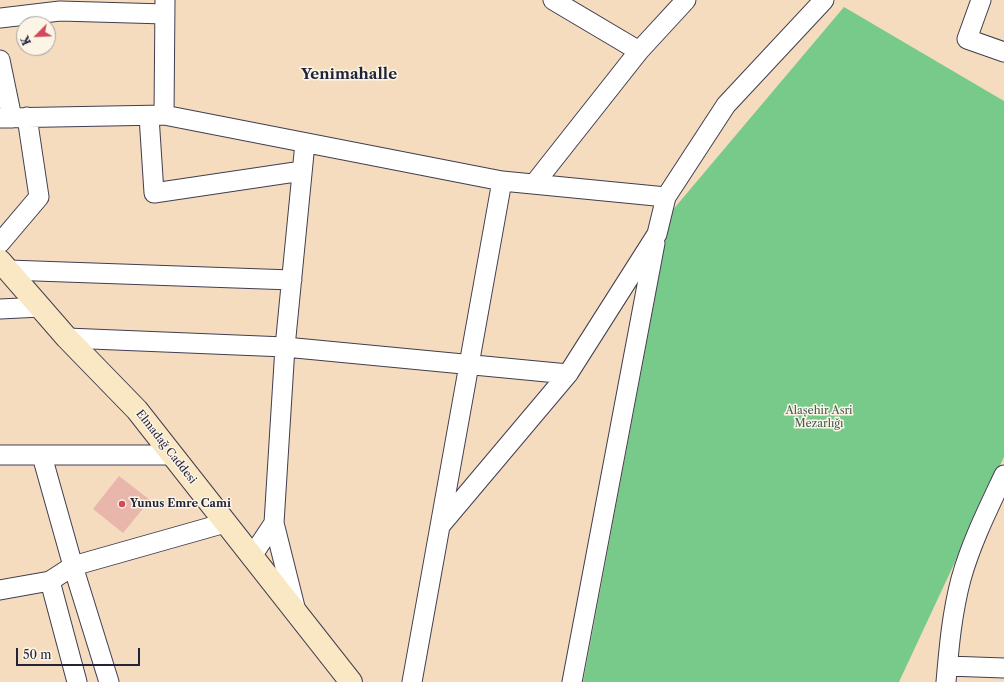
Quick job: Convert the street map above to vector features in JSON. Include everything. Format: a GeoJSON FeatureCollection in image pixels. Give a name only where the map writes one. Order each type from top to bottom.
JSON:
{"type":"FeatureCollection","features":[{"type":"Feature","properties":{"kind":"street"},"geometry":{"type":"LineString","coordinates":[[553,0],[639,51]]}},
{"type":"Feature","properties":{"kind":"street"},"geometry":{"type":"LineString","coordinates":[[534,184],[639,51],[686,0]]}},
{"type":"Feature","properties":{"kind":"street"},"geometry":{"type":"LineString","coordinates":[[572,682],[657,234],[666,197],[726,105],[824,0]]}},
{"type":"Feature","properties":{"kind":"street"},"geometry":{"type":"LineString","coordinates":[[981,0],[967,39],[1004,52]]}},
{"type":"Feature","properties":{"kind":"street"},"geometry":{"type":"LineString","coordinates":[[0,18],[61,6],[165,7],[156,116],[154,193],[302,171]]}},
{"type":"Feature","properties":{"kind":"street"},"geometry":{"type":"LineString","coordinates":[[0,60],[13,118],[39,197],[0,243]]}},
{"type":"Feature","properties":{"kind":"street"},"geometry":{"type":"LineString","coordinates":[[13,118],[156,116],[502,181],[666,197]]}},
{"type":"Feature","properties":{"kind":"street"},"geometry":{"type":"LineString","coordinates":[[296,612],[274,523],[285,347],[305,143]]}},
{"type":"Feature","properties":{"kind":"street"},"geometry":{"type":"LineString","coordinates":[[412,682],[502,181]]}},
{"type":"Feature","properties":{"kind":"street"},"geometry":{"type":"LineString","coordinates":[[440,526],[568,374],[657,234]]}},
{"type":"Feature","properties":{"kind":"street"},"geometry":{"type":"LineString","coordinates":[[4,265],[292,280]]}},
{"type":"Feature","properties":{"kind":"street","name":"Elmadağ Caddesi"},"geometry":{"type":"LineString","coordinates":[[4,265],[67,338],[137,410],[351,682]]}},
{"type":"Feature","properties":{"kind":"street"},"geometry":{"type":"LineString","coordinates":[[0,309],[41,307]]}},
{"type":"Feature","properties":{"kind":"street"},"geometry":{"type":"LineString","coordinates":[[67,338],[285,347],[568,374]]}},
{"type":"Feature","properties":{"kind":"street"},"geometry":{"type":"LineString","coordinates":[[0,455],[172,455]]}},
{"type":"Feature","properties":{"kind":"street"},"geometry":{"type":"LineString","coordinates":[[42,456],[73,566],[109,682]]}},
{"type":"Feature","properties":{"kind":"street"},"geometry":{"type":"LineString","coordinates":[[1004,475],[979,527],[961,579],[952,617],[947,674],[1004,668]]}},
{"type":"Feature","properties":{"kind":"street"},"geometry":{"type":"LineString","coordinates":[[0,590],[50,581],[73,566],[225,523]]}},
{"type":"Feature","properties":{"kind":"street"},"geometry":{"type":"LineString","coordinates":[[252,556],[274,523]]}},
{"type":"Feature","properties":{"kind":"street"},"geometry":{"type":"LineString","coordinates":[[50,581],[77,682]]}},
{"type":"Feature","properties":{"kind":"green space","name":"Alaşehir Asri Mezarlığı"},"geometry":{"type":"Polygon","coordinates":[[[844,7],[1004,101],[1004,457],[899,682],[583,682],[671,212],[844,7]]]}},
{"type":"Feature","properties":{"kind":"building","name":"Yunus Emre Cami"},"geometry":{"type":"Polygon","coordinates":[[[119,476],[150,500],[123,533],[93,509],[119,476]]]}},
{"type":"Feature","properties":{"kind":"place","name":"Yunus Emre Cami"},"geometry":{"type":"Point","coordinates":[122,504]}},
{"type":"Feature","properties":{"kind":"district","name":"Yenimahalle"},"geometry":{"type":"Point","coordinates":[349,75]}}]}
